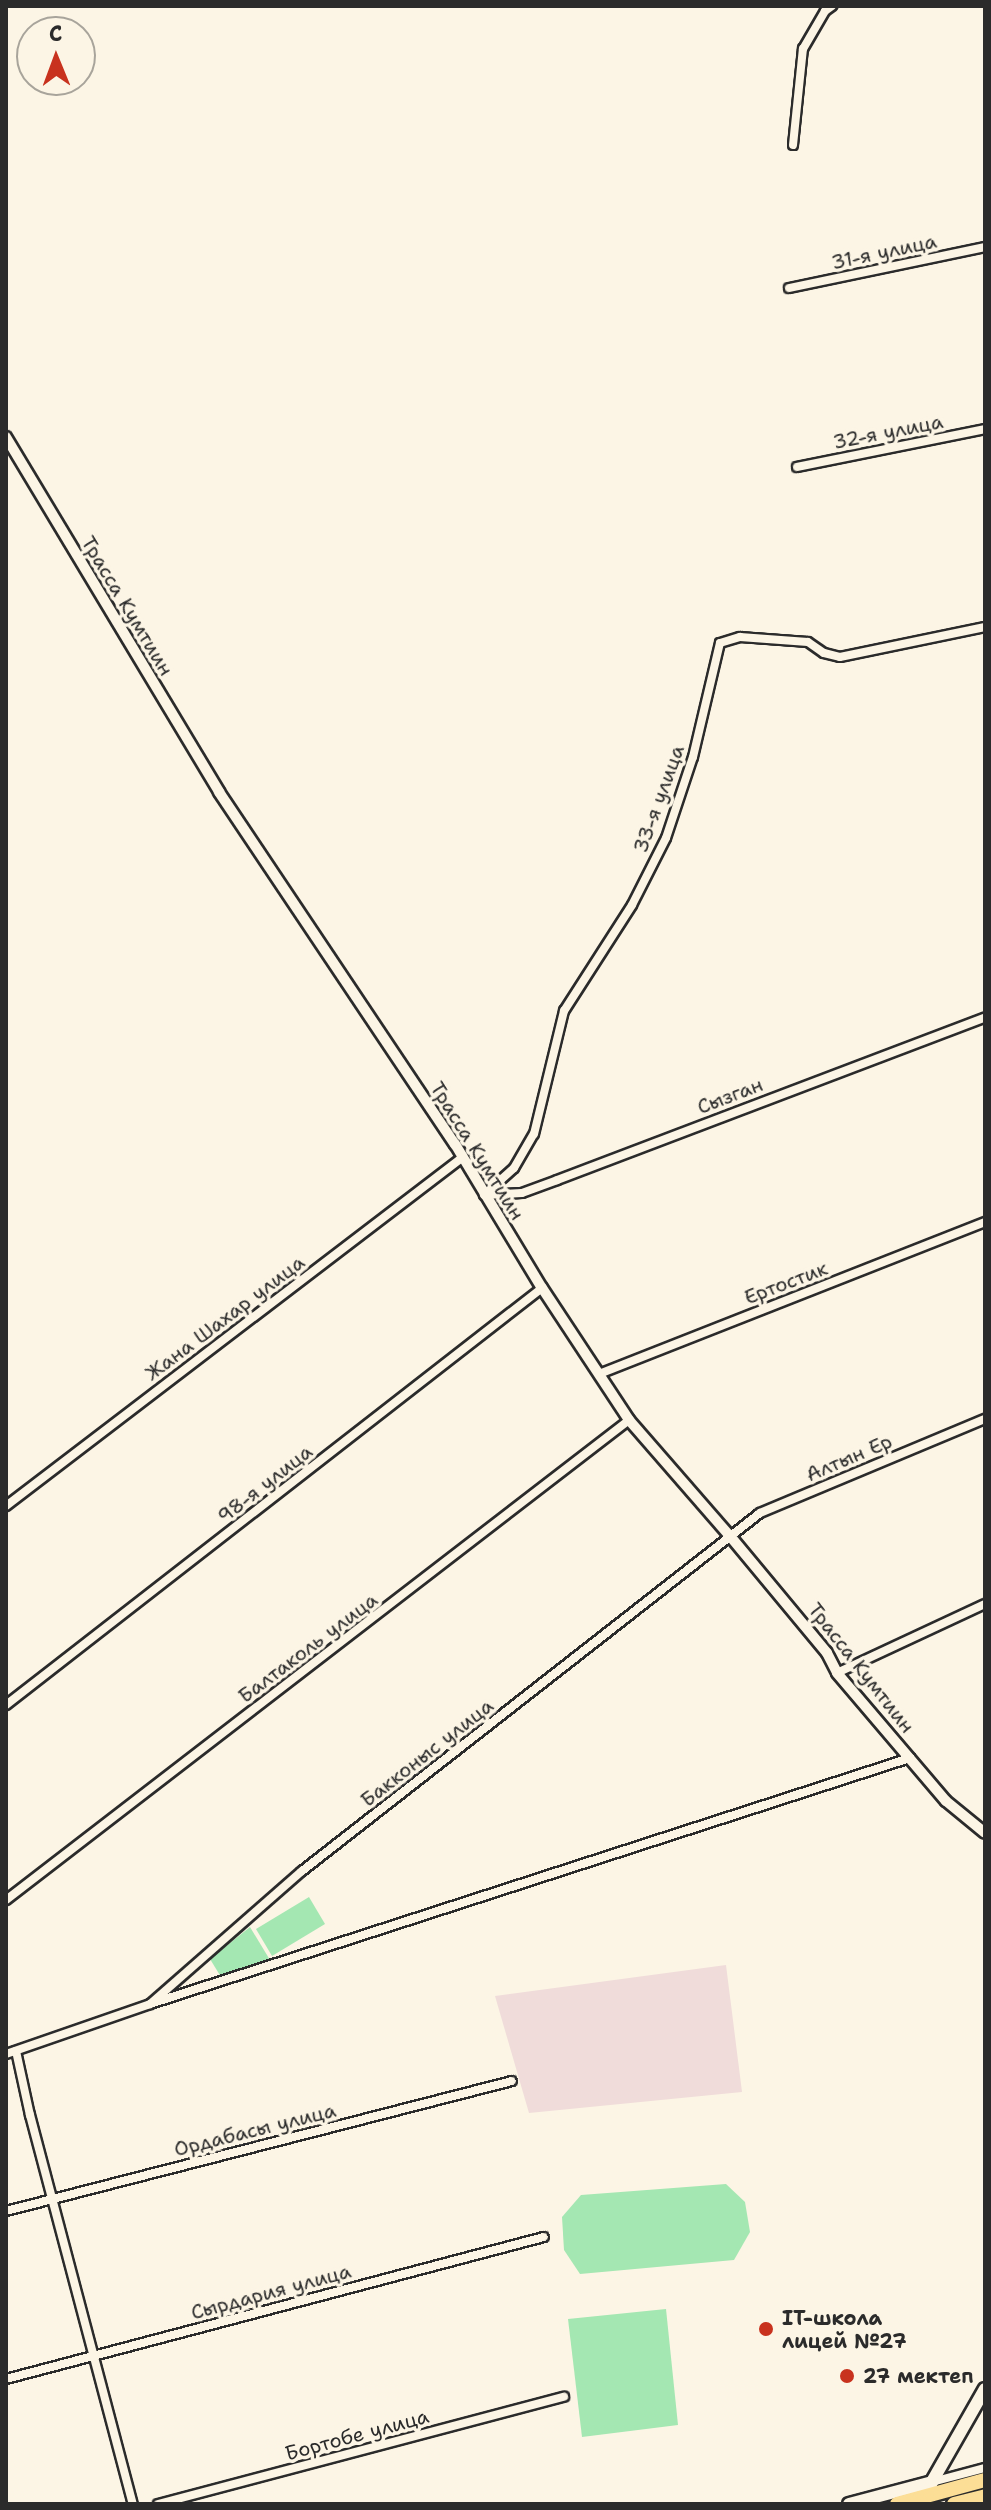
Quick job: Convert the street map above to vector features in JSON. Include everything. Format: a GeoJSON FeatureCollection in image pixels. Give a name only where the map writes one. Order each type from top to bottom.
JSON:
{"type":"FeatureCollection","features":[{"type":"Feature","properties":{"kind":"highway"},"geometry":{"type":"LineString","coordinates":[[897,2504],[921,2500],[985,2480]]}},
{"type":"Feature","properties":{"kind":"highway"},"geometry":{"type":"LineString","coordinates":[[954,2504],[985,2496]]}},
{"type":"Feature","properties":{"kind":"main road"},"geometry":{"type":"LineString","coordinates":[[921,2500],[985,2389]]}},
{"type":"Feature","properties":{"kind":"main road"},"geometry":{"type":"LineString","coordinates":[[849,2504],[932,2482]]}},
{"type":"Feature","properties":{"kind":"street"},"geometry":{"type":"LineString","coordinates":[[793,145],[803,49],[825,11],[832,6]]}},
{"type":"Feature","properties":{"kind":"street","name":"31-я улица"},"geometry":{"type":"LineString","coordinates":[[789,288],[985,247]]}},
{"type":"Feature","properties":{"kind":"street","name":"32-я улица"},"geometry":{"type":"LineString","coordinates":[[797,467],[985,429]]}},
{"type":"Feature","properties":{"kind":"street","name":"Трасса Кумтиин"},"geometry":{"type":"LineString","coordinates":[[6,437],[219,792],[463,1157],[542,1288],[629,1420],[730,1536],[827,1653],[837,1673],[946,1801],[985,1833]]}},
{"type":"Feature","properties":{"kind":"street","name":"33-я улица"},"geometry":{"type":"LineString","coordinates":[[484,1195],[514,1168],[534,1134],[564,1011],[632,905],[666,838],[693,757],[720,643],[740,637],[808,642],[824,653],[840,657],[985,627]]}},
{"type":"Feature","properties":{"kind":"street","name":"Сызган"},"geometry":{"type":"LineString","coordinates":[[484,1195],[522,1193],[545,1185],[985,1017]]}},
{"type":"Feature","properties":{"kind":"street","name":"Жана Шахар улица"},"geometry":{"type":"LineString","coordinates":[[6,1506],[463,1157]]}},
{"type":"Feature","properties":{"kind":"street","name":"Ертостик"},"geometry":{"type":"LineString","coordinates":[[599,1374],[985,1222]]}},
{"type":"Feature","properties":{"kind":"street","name":"98-я улица"},"geometry":{"type":"LineString","coordinates":[[6,1705],[542,1288]]}},
{"type":"Feature","properties":{"kind":"street","name":"Алтын Ер"},"geometry":{"type":"LineString","coordinates":[[730,1536],[760,1513],[985,1419]]}},
{"type":"Feature","properties":{"kind":"street","name":"Балтаколь улица"},"geometry":{"type":"LineString","coordinates":[[6,1900],[629,1420]]}},
{"type":"Feature","properties":{"kind":"street","name":"Бакконыс улица"},"geometry":{"type":"LineString","coordinates":[[150,2004],[302,1871],[730,1536]]}},
{"type":"Feature","properties":{"kind":"street"},"geometry":{"type":"LineString","coordinates":[[837,1673],[985,1604]]}},
{"type":"Feature","properties":{"kind":"street"},"geometry":{"type":"LineString","coordinates":[[6,2054],[150,2004],[910,1758]]}},
{"type":"Feature","properties":{"kind":"street"},"geometry":{"type":"LineString","coordinates":[[16,2051],[30,2115],[133,2504]]}},
{"type":"Feature","properties":{"kind":"street","name":"Ордабасы улица"},"geometry":{"type":"LineString","coordinates":[[6,2211],[512,2081]]}},
{"type":"Feature","properties":{"kind":"street","name":"Сырдария улица"},"geometry":{"type":"LineString","coordinates":[[6,2379],[544,2237]]}},
{"type":"Feature","properties":{"kind":"street","name":"Бортобе улица"},"geometry":{"type":"LineString","coordinates":[[158,2504],[564,2397]]}},
{"type":"Feature","properties":{"kind":"street"},"geometry":{"type":"LineString","coordinates":[[932,2482],[985,2468]]}},
{"type":"Feature","properties":{"kind":"shaded area"},"geometry":{"type":"Polygon","coordinates":[[[726,1965],[742,2092],[529,2113],[495,1996],[726,1965]]]}},
{"type":"Feature","properties":{"kind":"green space"},"geometry":{"type":"Polygon","coordinates":[[[309,1897],[325,1924],[272,1956],[256,1929],[309,1897]]]}},
{"type":"Feature","properties":{"kind":"green space"},"geometry":{"type":"Polygon","coordinates":[[[250,1927],[270,1960],[221,1977],[210,1959],[250,1927]]]}},
{"type":"Feature","properties":{"kind":"green space"},"geometry":{"type":"Polygon","coordinates":[[[726,2184],[745,2202],[750,2232],[734,2260],[580,2274],[564,2250],[562,2217],[581,2195],[726,2184]]]}},
{"type":"Feature","properties":{"kind":"green space"},"geometry":{"type":"Polygon","coordinates":[[[666,2309],[678,2425],[582,2437],[568,2319],[666,2309]]]}},
{"type":"Feature","properties":{"kind":"place","name":"IT-школа лицей №27"},"geometry":{"type":"Point","coordinates":[766,2329]}},
{"type":"Feature","properties":{"kind":"place","name":"27 мектеп"},"geometry":{"type":"Point","coordinates":[847,2376]}}]}
